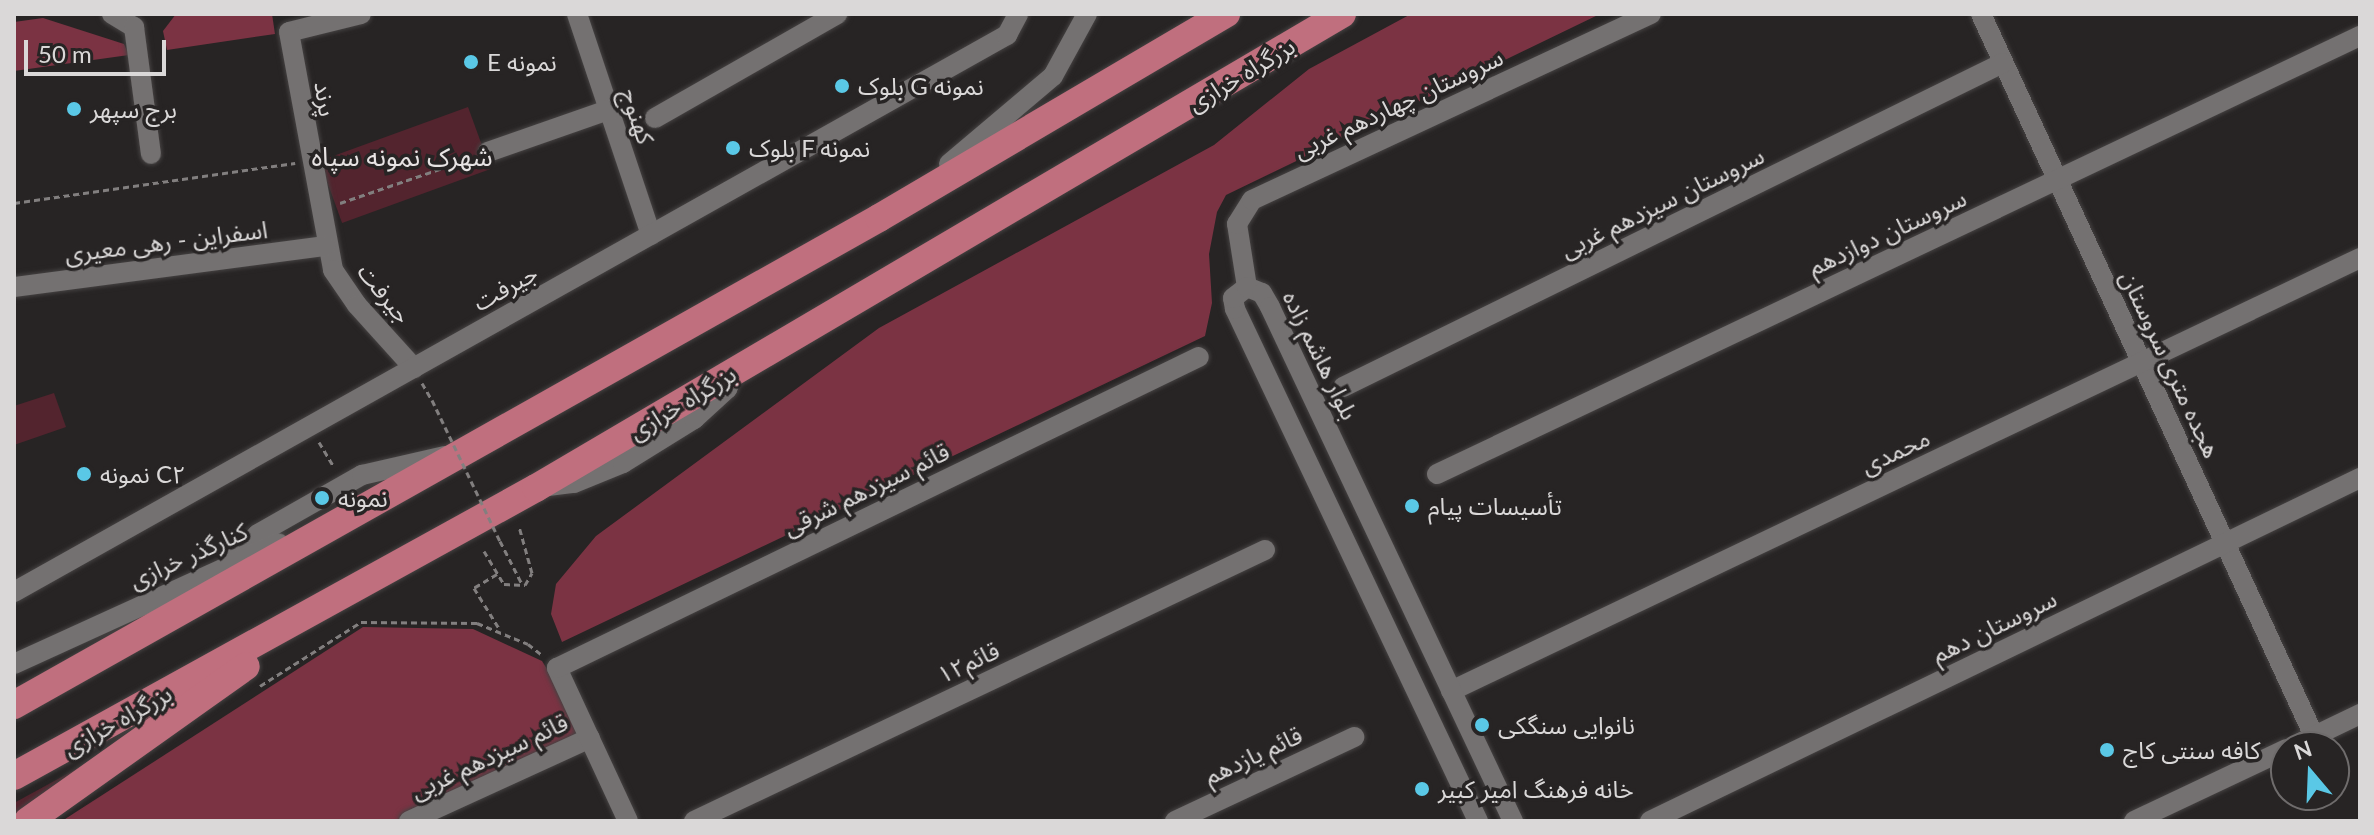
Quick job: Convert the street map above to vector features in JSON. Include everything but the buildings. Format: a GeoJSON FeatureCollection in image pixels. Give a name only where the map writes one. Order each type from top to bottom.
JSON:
{"type":"FeatureCollection","features":[{"type":"Feature","properties":{"kind":"highway"},"geometry":{"type":"LineString","coordinates":[[14,705],[469,452],[879,218],[1226,14]]}},
{"type":"Feature","properties":{"kind":"highway","name":"بزرگراه خرازی"},"geometry":{"type":"LineString","coordinates":[[14,776],[536,488],[1342,14]]}},
{"type":"Feature","properties":{"kind":"highway"},"geometry":{"type":"LineString","coordinates":[[28,821],[339,598]]}},
{"type":"Feature","properties":{"kind":"street"},"geometry":{"type":"LineString","coordinates":[[112,14],[140,21],[151,154]]}},
{"type":"Feature","properties":{"kind":"street","name":"پرند"},"geometry":{"type":"LineString","coordinates":[[325,246],[289,32],[361,14]]}},
{"type":"Feature","properties":{"kind":"street","name":"كهنوج"},"geometry":{"type":"LineString","coordinates":[[577,14],[651,235]]}},
{"type":"Feature","properties":{"kind":"street"},"geometry":{"type":"LineString","coordinates":[[655,118],[837,14]]}},
{"type":"Feature","properties":{"kind":"street"},"geometry":{"type":"LineString","coordinates":[[879,218],[1035,94],[1053,76],[1087,14]]}},
{"type":"Feature","properties":{"kind":"street","name":"سروستان چهاردهم غربی"},"geometry":{"type":"LineString","coordinates":[[1247,287],[1237,224],[1252,200],[1651,14]]}},
{"type":"Feature","properties":{"kind":"street","name":"هجده متری سروستان"},"geometry":{"type":"LineString","coordinates":[[1981,14],[2312,731]]}},
{"type":"Feature","properties":{"kind":"street","name":"جيرفت"},"geometry":{"type":"LineString","coordinates":[[14,592],[1007,35],[1018,17]]}},
{"type":"Feature","properties":{"kind":"street","name":"سروستان دوازدهم"},"geometry":{"type":"LineString","coordinates":[[1437,474],[2360,36]]}},
{"type":"Feature","properties":{"kind":"street","name":"سروستان سیزدهم غربی"},"geometry":{"type":"LineString","coordinates":[[1343,387],[2003,63]]}},
{"type":"Feature","properties":{"kind":"street"},"geometry":{"type":"LineString","coordinates":[[488,152],[608,110]]}},
{"type":"Feature","properties":{"kind":"street","name":"اسفراين - رهی معیری"},"geometry":{"type":"LineString","coordinates":[[14,287],[325,246]]}},
{"type":"Feature","properties":{"kind":"street","name":"جیرفت"},"geometry":{"type":"LineString","coordinates":[[325,246],[357,305],[414,368]]}},
{"type":"Feature","properties":{"kind":"street","name":"محمدی"},"geometry":{"type":"LineString","coordinates":[[1451,691],[2360,258]]}},
{"type":"Feature","properties":{"kind":"street","name":"بلوار هاشم زاده"},"geometry":{"type":"LineString","coordinates":[[1478,821],[1235,309],[1233,298],[1247,287],[1262,293],[1270,307],[1513,821]]}},
{"type":"Feature","properties":{"kind":"street","name":"قائم سیزدهم شرقی"},"geometry":{"type":"LineString","coordinates":[[557,668],[1199,357]]}},
{"type":"Feature","properties":{"kind":"street"},"geometry":{"type":"LineString","coordinates":[[228,564],[258,534],[362,475],[469,452]]}},
{"type":"Feature","properties":{"kind":"street","name":"سروستان دهم"},"geometry":{"type":"LineString","coordinates":[[1650,821],[2360,478]]}},
{"type":"Feature","properties":{"kind":"street","name":"کنارگذر خرازی"},"geometry":{"type":"LineString","coordinates":[[14,664],[228,564],[386,499]]}},
{"type":"Feature","properties":{"kind":"street"},"geometry":{"type":"LineString","coordinates":[[1333,514],[1361,499]]}},
{"type":"Feature","properties":{"kind":"street","name":"قائم۱۲"},"geometry":{"type":"LineString","coordinates":[[694,821],[1265,550]]}},
{"type":"Feature","properties":{"kind":"street"},"geometry":{"type":"LineString","coordinates":[[557,668],[628,821]]}},
{"type":"Feature","properties":{"kind":"street"},"geometry":{"type":"LineString","coordinates":[[2324,731],[2360,714]]}},
{"type":"Feature","properties":{"kind":"street","name":"قائم یازدهم"},"geometry":{"type":"LineString","coordinates":[[1175,821],[1354,737]]}},
{"type":"Feature","properties":{"kind":"street","name":"قائم سیزدهم غربی"},"geometry":{"type":"LineString","coordinates":[[409,821],[590,738]]}},
{"type":"Feature","properties":{"kind":"street"},"geometry":{"type":"LineString","coordinates":[[2134,821],[2270,757]]}},
{"type":"Feature","properties":{"kind":"path"},"geometry":{"type":"LineString","coordinates":[[328,207],[488,152]]}},
{"type":"Feature","properties":{"kind":"path"},"geometry":{"type":"LineString","coordinates":[[14,203],[310,161]]}},
{"type":"Feature","properties":{"kind":"path"},"geometry":{"type":"LineString","coordinates":[[432,400],[522,585]]}},
{"type":"Feature","properties":{"kind":"path"},"geometry":{"type":"LineString","coordinates":[[310,426],[335,470]]}},
{"type":"Feature","properties":{"kind":"path"},"geometry":{"type":"LineString","coordinates":[[484,551],[497,574],[510,588],[522,585],[532,573],[516,519]]}},
{"type":"Feature","properties":{"kind":"path"},"geometry":{"type":"LineString","coordinates":[[497,574],[474,588],[501,632]]}},
{"type":"Feature","properties":{"kind":"path"},"geometry":{"type":"LineString","coordinates":[[258,688],[361,622],[447,621],[501,632],[528,644],[557,668]]}},
{"type":"Feature","properties":{"kind":"shaded area"},"geometry":{"type":"Polygon","coordinates":[[[176,14],[272,14],[275,34],[167,50],[163,31],[176,14]]]}},
{"type":"Feature","properties":{"kind":"shaded area"},"geometry":{"type":"Polygon","coordinates":[[[1411,14],[1600,14],[1226,195],[1217,212],[1209,254],[1212,303],[1205,336],[562,642],[551,614],[556,584],[596,536],[879,328],[1214,145],[1309,69],[1411,14]]]}},
{"type":"Feature","properties":{"kind":"shaded area"},"geometry":{"type":"Polygon","coordinates":[[[43,18],[124,44],[129,55],[14,71],[14,22],[43,18]]]}},
{"type":"Feature","properties":{"kind":"shaded area"},"geometry":{"type":"Polygon","coordinates":[[[468,107],[491,169],[342,223],[320,161],[468,107]]]}},
{"type":"Feature","properties":{"kind":"shaded area"},"geometry":{"type":"Polygon","coordinates":[[[54,393],[66,427],[14,445],[14,406],[54,393]]]}},
{"type":"Feature","properties":{"kind":"shaded area"},"geometry":{"type":"Polygon","coordinates":[[[363,627],[473,629],[542,661],[590,738],[409,821],[62,821],[363,627]]]}},
{"type":"Feature","properties":{"kind":"shaded area"},"geometry":{"type":"Polygon","coordinates":[[[91,761],[16,818],[14,819],[14,803],[91,761]]]}},
{"type":"Feature","properties":{"kind":"place","name":"E نمونه"},"geometry":{"type":"Point","coordinates":[471,62]}},
{"type":"Feature","properties":{"kind":"place","name":"بلوک G نمونه"},"geometry":{"type":"Point","coordinates":[842,86]}},
{"type":"Feature","properties":{"kind":"place","name":"برج سپهر"},"geometry":{"type":"Point","coordinates":[74,109]}},
{"type":"Feature","properties":{"kind":"place","name":"بلوک F نمونه"},"geometry":{"type":"Point","coordinates":[733,148]}},
{"type":"Feature","properties":{"kind":"place","name":"نمونه C۲"},"geometry":{"type":"Point","coordinates":[84,474]}},
{"type":"Feature","properties":{"kind":"place","name":"نمونه"},"geometry":{"type":"Point","coordinates":[322,498]}},
{"type":"Feature","properties":{"kind":"place","name":"تأسیسات پیام"},"geometry":{"type":"Point","coordinates":[1412,506]}},
{"type":"Feature","properties":{"kind":"place","name":"نانوایی سنگکی"},"geometry":{"type":"Point","coordinates":[1482,725]}},
{"type":"Feature","properties":{"kind":"place","name":"کافه سنتی کاج"},"geometry":{"type":"Point","coordinates":[2107,750]}},
{"type":"Feature","properties":{"kind":"place","name":"خانه فرهنگ امیر کبیر"},"geometry":{"type":"Point","coordinates":[1422,789]}},
{"type":"Feature","properties":{"kind":"district","name":"شهرک نمونه سپاه"},"geometry":{"type":"Point","coordinates":[402,157]}}]}
